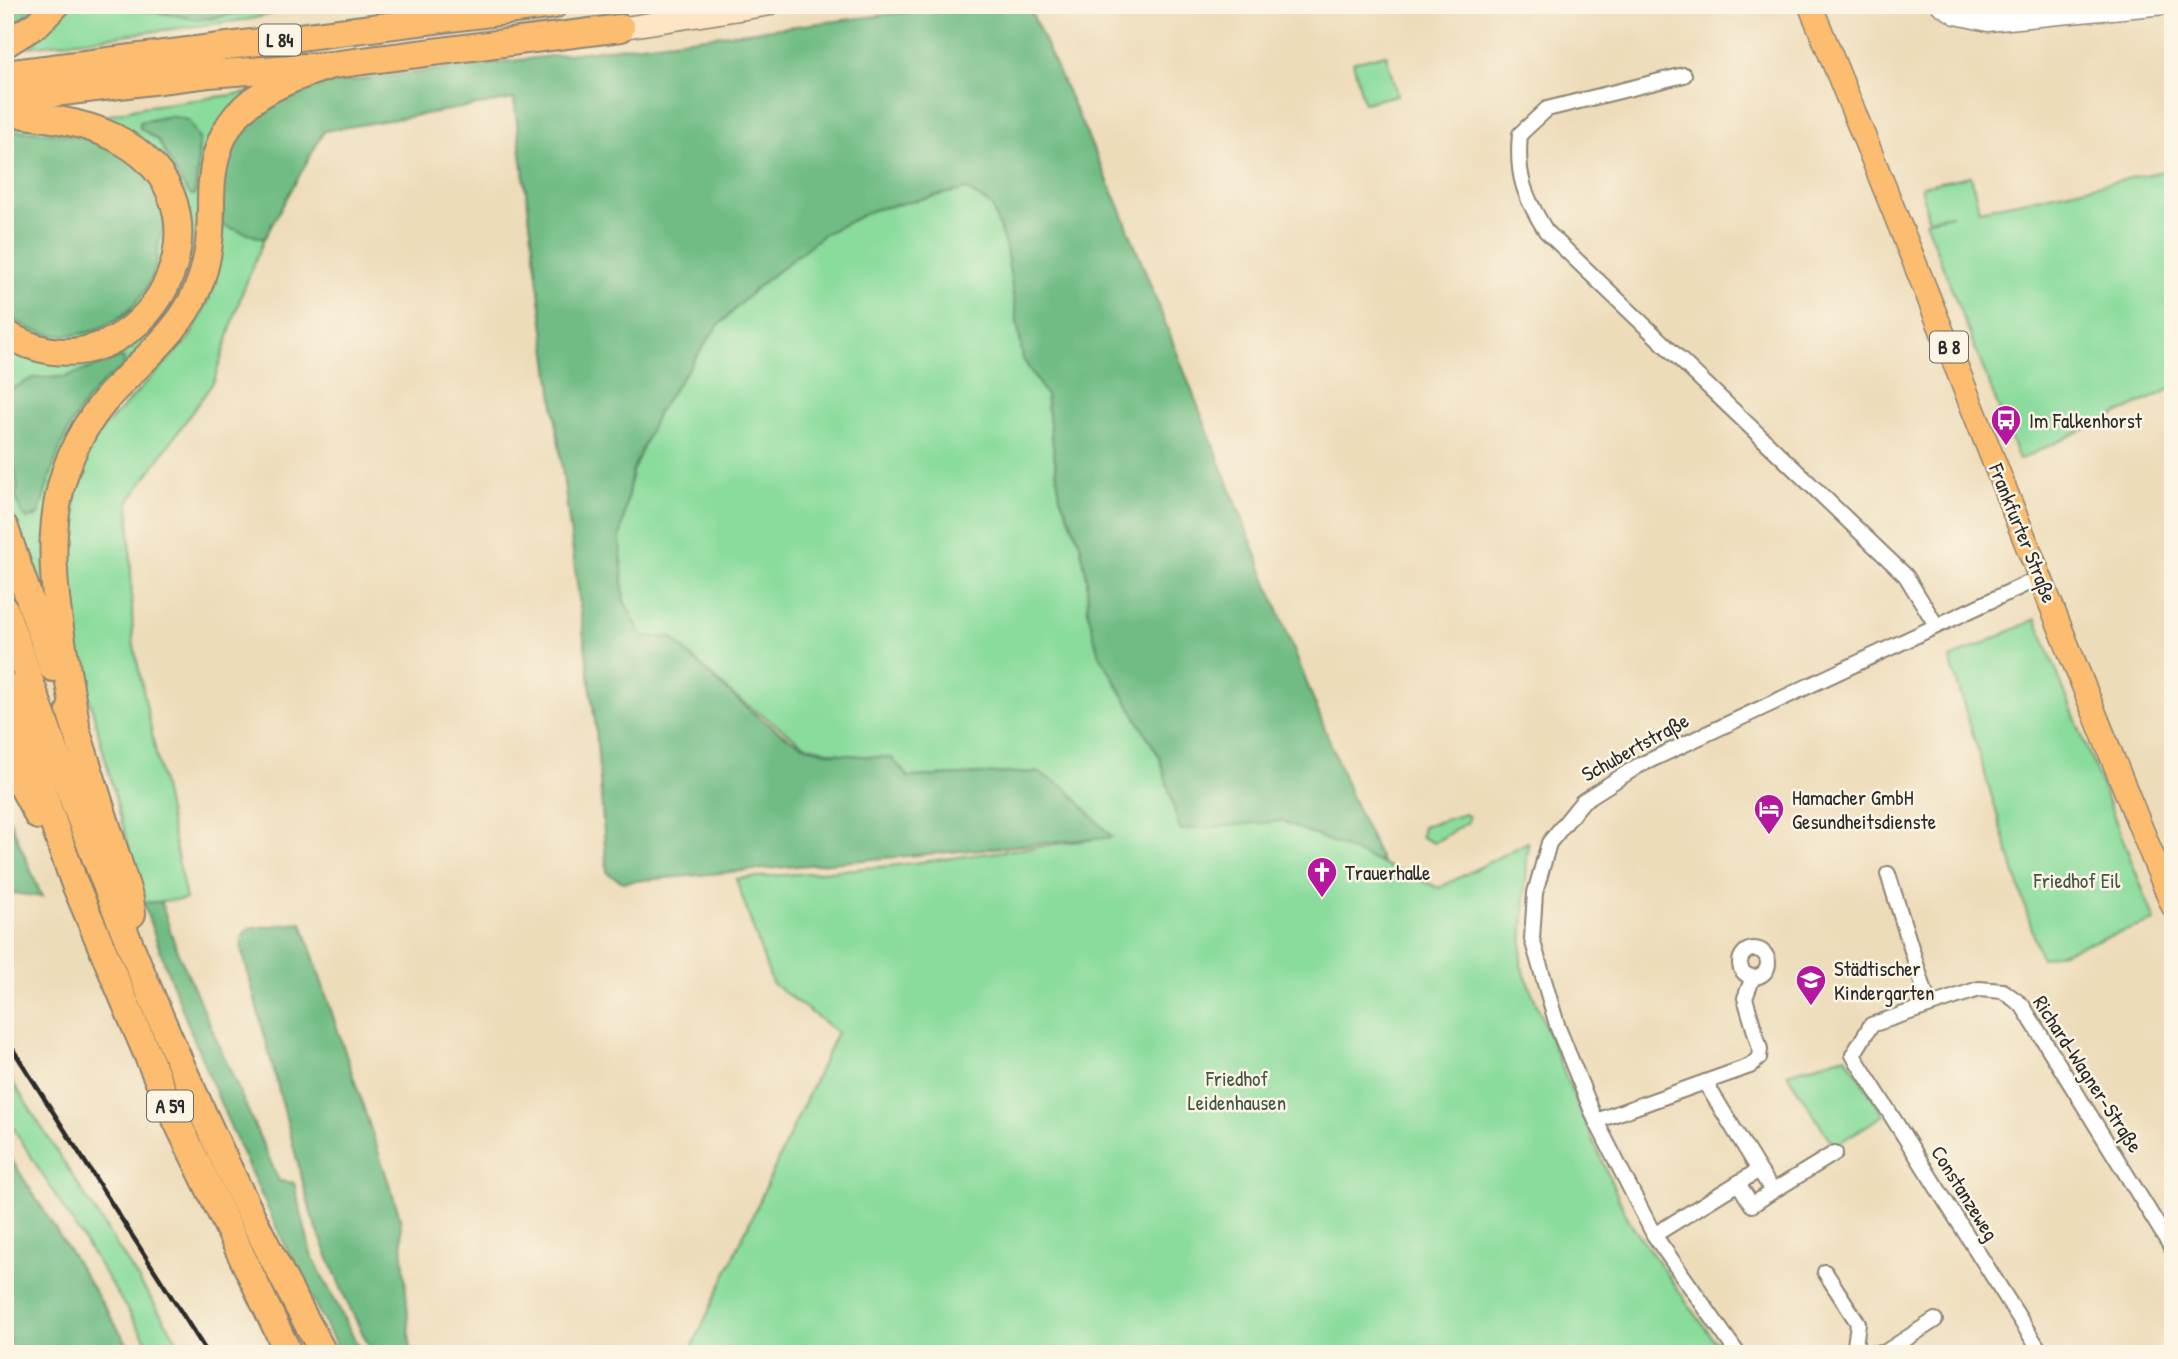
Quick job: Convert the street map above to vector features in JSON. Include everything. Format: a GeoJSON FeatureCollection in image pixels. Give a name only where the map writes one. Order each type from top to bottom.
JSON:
{"type":"FeatureCollection","features":[{"type":"Feature","properties":{"kind":"highway"},"geometry":{"type":"LineString","coordinates":[[5,44],[37,24],[56,5]]}},
{"type":"Feature","properties":{"kind":"highway","name":"L 84"},"geometry":{"type":"LineString","coordinates":[[5,74],[554,5]]}},
{"type":"Feature","properties":{"kind":"highway","name":"L 84"},"geometry":{"type":"LineString","coordinates":[[5,99],[209,74],[332,65],[621,28]]}},
{"type":"Feature","properties":{"kind":"highway"},"geometry":{"type":"LineString","coordinates":[[136,957],[130,899],[76,723],[58,625],[52,564],[55,514],[67,466],[95,413],[166,338],[196,293],[209,253],[215,165],[230,125],[261,92],[332,65]]}},
{"type":"Feature","properties":{"kind":"highway"},"geometry":{"type":"LineString","coordinates":[[5,112],[88,127],[133,148],[160,177],[172,202],[178,232],[176,262],[165,292],[149,314],[124,335],[86,348],[65,350],[30,344],[5,333]]}},
{"type":"Feature","properties":{"kind":"highway"},"geometry":{"type":"LineString","coordinates":[[5,528],[61,690],[76,723]]}},
{"type":"Feature","properties":{"kind":"highway","name":"A 59"},"geometry":{"type":"LineString","coordinates":[[5,610],[75,803],[136,957],[228,1170],[324,1354]]}},
{"type":"Feature","properties":{"kind":"highway","name":"A 59"},"geometry":{"type":"LineString","coordinates":[[5,685],[74,882],[167,1101],[289,1354]]}},
{"type":"Feature","properties":{"kind":"highway"},"geometry":{"type":"LineString","coordinates":[[5,754],[74,882]]}},
{"type":"Feature","properties":{"kind":"main road","name":"L 84"},"geometry":{"type":"LineString","coordinates":[[621,28],[768,5]]}},
{"type":"Feature","properties":{"kind":"main road","name":"Frankfurter Straße"},"geometry":{"type":"LineString","coordinates":[[1810,5],[1902,224],[2040,577],[2173,906]]}},
{"type":"Feature","properties":{"kind":"street"},"geometry":{"type":"LineString","coordinates":[[1940,5],[1956,15],[1988,22],[2165,5]]}},
{"type":"Feature","properties":{"kind":"street"},"geometry":{"type":"LineString","coordinates":[[1684,75],[1547,109],[1520,134],[1517,162],[1526,198],[1546,231],[1906,576],[1936,625]]}},
{"type":"Feature","properties":{"kind":"street","name":"Schubertstraße"},"geometry":{"type":"LineString","coordinates":[[1738,1354],[1654,1236],[1595,1121],[1569,1059],[1533,949],[1535,893],[1549,843],[1583,801],[1638,766],[2040,577]]}},
{"type":"Feature","properties":{"kind":"street"},"geometry":{"type":"LineString","coordinates":[[1888,874],[1929,1005]]}},
{"type":"Feature","properties":{"kind":"street"},"geometry":{"type":"LineString","coordinates":[[1595,1121],[1751,1066],[1759,1058],[1760,1049],[1745,998],[1753,977]]}},
{"type":"Feature","properties":{"kind":"street","name":"Richard-Wagner-Straße"},"geometry":{"type":"LineString","coordinates":[[1853,1055],[1871,1025],[1990,988],[2003,991],[2022,1005],[2173,1250]]}},
{"type":"Feature","properties":{"kind":"street","name":"Constanzeweg"},"geometry":{"type":"LineString","coordinates":[[1853,1055],[2042,1354]]}},
{"type":"Feature","properties":{"kind":"street"},"geometry":{"type":"LineString","coordinates":[[1706,1082],[1773,1191]]}},
{"type":"Feature","properties":{"kind":"street"},"geometry":{"type":"LineString","coordinates":[[1738,1183],[1752,1205],[1835,1153]]}},
{"type":"Feature","properties":{"kind":"street"},"geometry":{"type":"LineString","coordinates":[[1654,1236],[1759,1170]]}},
{"type":"Feature","properties":{"kind":"street"},"geometry":{"type":"LineString","coordinates":[[1825,1272],[1858,1323],[1856,1354],[1884,1353],[1935,1320]]}},
{"type":"Feature","properties":{"kind":"green space"},"geometry":{"type":"Polygon","coordinates":[[[5,5],[41,5],[5,32],[5,5]]]}},
{"type":"Feature","properties":{"kind":"green space"},"geometry":{"type":"Polygon","coordinates":[[[72,5],[126,5],[144,11],[210,19],[249,11],[255,5],[305,6],[251,19],[30,47],[72,5]]]}},
{"type":"Feature","properties":{"kind":"green space"},"geometry":{"type":"Polygon","coordinates":[[[126,5],[255,5],[249,11],[197,20],[126,5]]]}},
{"type":"Feature","properties":{"kind":"green space"},"geometry":{"type":"Polygon","coordinates":[[[965,5],[1028,5],[1120,208],[1352,798],[1383,864],[1282,821],[1180,830],[1160,758],[1098,652],[1088,612],[1087,578],[1080,543],[1060,497],[1046,395],[1023,359],[1006,248],[992,206],[966,189],[873,210],[824,234],[754,290],[716,328],[658,412],[632,472],[620,539],[624,601],[642,636],[672,638],[754,713],[806,746],[838,754],[892,758],[908,777],[1038,772],[1066,788],[1112,837],[623,882],[607,873],[596,729],[514,99],[324,131],[264,239],[222,225],[223,175],[233,146],[252,123],[301,87],[965,5]]]}},
{"type":"Feature","properties":{"kind":"green space"},"geometry":{"type":"Polygon","coordinates":[[[1386,54],[1397,95],[1364,103],[1353,62],[1386,54]]]}},
{"type":"Feature","properties":{"kind":"green space"},"geometry":{"type":"Polygon","coordinates":[[[247,93],[206,192],[187,299],[92,407],[45,599],[36,584],[5,491],[5,347],[46,359],[85,359],[121,348],[151,329],[175,301],[189,268],[191,230],[180,188],[154,150],[105,116],[141,107],[247,93]],[[170,116],[140,122],[140,128],[158,140],[186,190],[198,192],[199,139],[170,116]],[[124,367],[50,379],[33,378],[6,397],[7,425],[18,488],[15,494],[35,518],[39,514],[59,451],[78,413],[106,380],[124,367]]]}},
{"type":"Feature","properties":{"kind":"green space"},"geometry":{"type":"Polygon","coordinates":[[[170,116],[188,120],[199,139],[195,195],[186,190],[158,140],[140,128],[140,122],[170,116]]]}},
{"type":"Feature","properties":{"kind":"green space"},"geometry":{"type":"Polygon","coordinates":[[[5,123],[61,127],[172,229],[151,302],[75,344],[5,327],[5,315],[33,330],[52,334],[131,311],[153,274],[158,235],[40,131],[5,131],[5,123]]]}},
{"type":"Feature","properties":{"kind":"green space"},"geometry":{"type":"Polygon","coordinates":[[[5,131],[44,132],[106,145],[140,167],[152,183],[167,224],[160,236],[155,267],[145,291],[121,317],[88,332],[70,335],[34,330],[5,315],[5,131]]]}},
{"type":"Feature","properties":{"kind":"green space"},"geometry":{"type":"Polygon","coordinates":[[[2164,171],[2165,178],[2173,176],[2173,388],[2019,460],[1925,221],[1952,215],[1928,219],[1921,186],[1971,176],[1979,210],[2164,171]]]}},
{"type":"Feature","properties":{"kind":"green space","name":"Friedhof Leidenhausen"},"geometry":{"type":"Polygon","coordinates":[[[966,189],[992,206],[1006,248],[1023,359],[1046,395],[1060,497],[1080,543],[1087,578],[1088,612],[1115,682],[1160,758],[1180,829],[1282,821],[1439,888],[1528,842],[1521,965],[1574,1097],[1628,1220],[1724,1354],[689,1354],[837,1032],[772,983],[736,879],[890,866],[1111,837],[1038,772],[908,777],[805,745],[733,695],[672,638],[642,637],[624,601],[620,539],[632,472],[658,412],[716,328],[754,290],[824,234],[873,210],[966,189]]]}},
{"type":"Feature","properties":{"kind":"green space"},"geometry":{"type":"Polygon","coordinates":[[[222,225],[264,239],[241,296],[214,381],[129,501],[133,641],[186,899],[143,903],[76,647],[63,563],[75,475],[100,431],[190,337],[208,301],[219,264],[222,225]]]}},
{"type":"Feature","properties":{"kind":"green space"},"geometry":{"type":"Polygon","coordinates":[[[120,357],[124,359],[124,367],[106,380],[78,413],[59,451],[39,514],[27,519],[21,513],[15,494],[18,488],[7,425],[6,397],[11,389],[33,378],[66,377],[120,357]]]}},
{"type":"Feature","properties":{"kind":"green space","name":"Friedhof Eil"},"geometry":{"type":"Polygon","coordinates":[[[2036,619],[2155,921],[2041,959],[1950,659],[2036,619]]]}},
{"type":"Feature","properties":{"kind":"green space"},"geometry":{"type":"Polygon","coordinates":[[[5,809],[42,897],[5,892],[5,809]]]}},
{"type":"Feature","properties":{"kind":"green space"},"geometry":{"type":"Polygon","coordinates":[[[1465,814],[1469,817],[1468,822],[1434,843],[1421,837],[1423,826],[1465,814]]]}},
{"type":"Feature","properties":{"kind":"green space"},"geometry":{"type":"Polygon","coordinates":[[[161,902],[176,948],[279,1181],[294,1183],[311,1254],[362,1354],[341,1354],[285,1244],[233,1132],[143,903],[161,902]]]}},
{"type":"Feature","properties":{"kind":"green space"},"geometry":{"type":"Polygon","coordinates":[[[302,923],[400,1217],[411,1354],[373,1354],[347,1302],[312,1217],[241,946],[244,933],[250,928],[302,923]]]}},
{"type":"Feature","properties":{"kind":"green space"},"geometry":{"type":"Polygon","coordinates":[[[1846,1056],[1884,1115],[1834,1146],[1787,1073],[1846,1056]]]}},
{"type":"Feature","properties":{"kind":"green space"},"geometry":{"type":"Polygon","coordinates":[[[5,1070],[186,1354],[155,1354],[5,1115],[5,1070]]]}},
{"type":"Feature","properties":{"kind":"green space"},"geometry":{"type":"Polygon","coordinates":[[[5,1149],[134,1354],[15,1354],[5,1327],[5,1149]]]}},
{"type":"Feature","properties":{"kind":"railway"},"geometry":{"type":"LineString","coordinates":[[5,1037],[208,1354]]}},
{"type":"Feature","properties":{"kind":"place","name":"Im Falkenhorst"},"geometry":{"type":"Point","coordinates":[2006,447]}},
{"type":"Feature","properties":{"kind":"place","name":"Hamacher GmbH Gesundheitsdienste"},"geometry":{"type":"Point","coordinates":[1769,836]}},
{"type":"Feature","properties":{"kind":"place","name":"Trauerhalle"},"geometry":{"type":"Point","coordinates":[1322,899]}},
{"type":"Feature","properties":{"kind":"place","name":"Städtischer Kindergarten"},"geometry":{"type":"Point","coordinates":[1811,1007]}}]}
